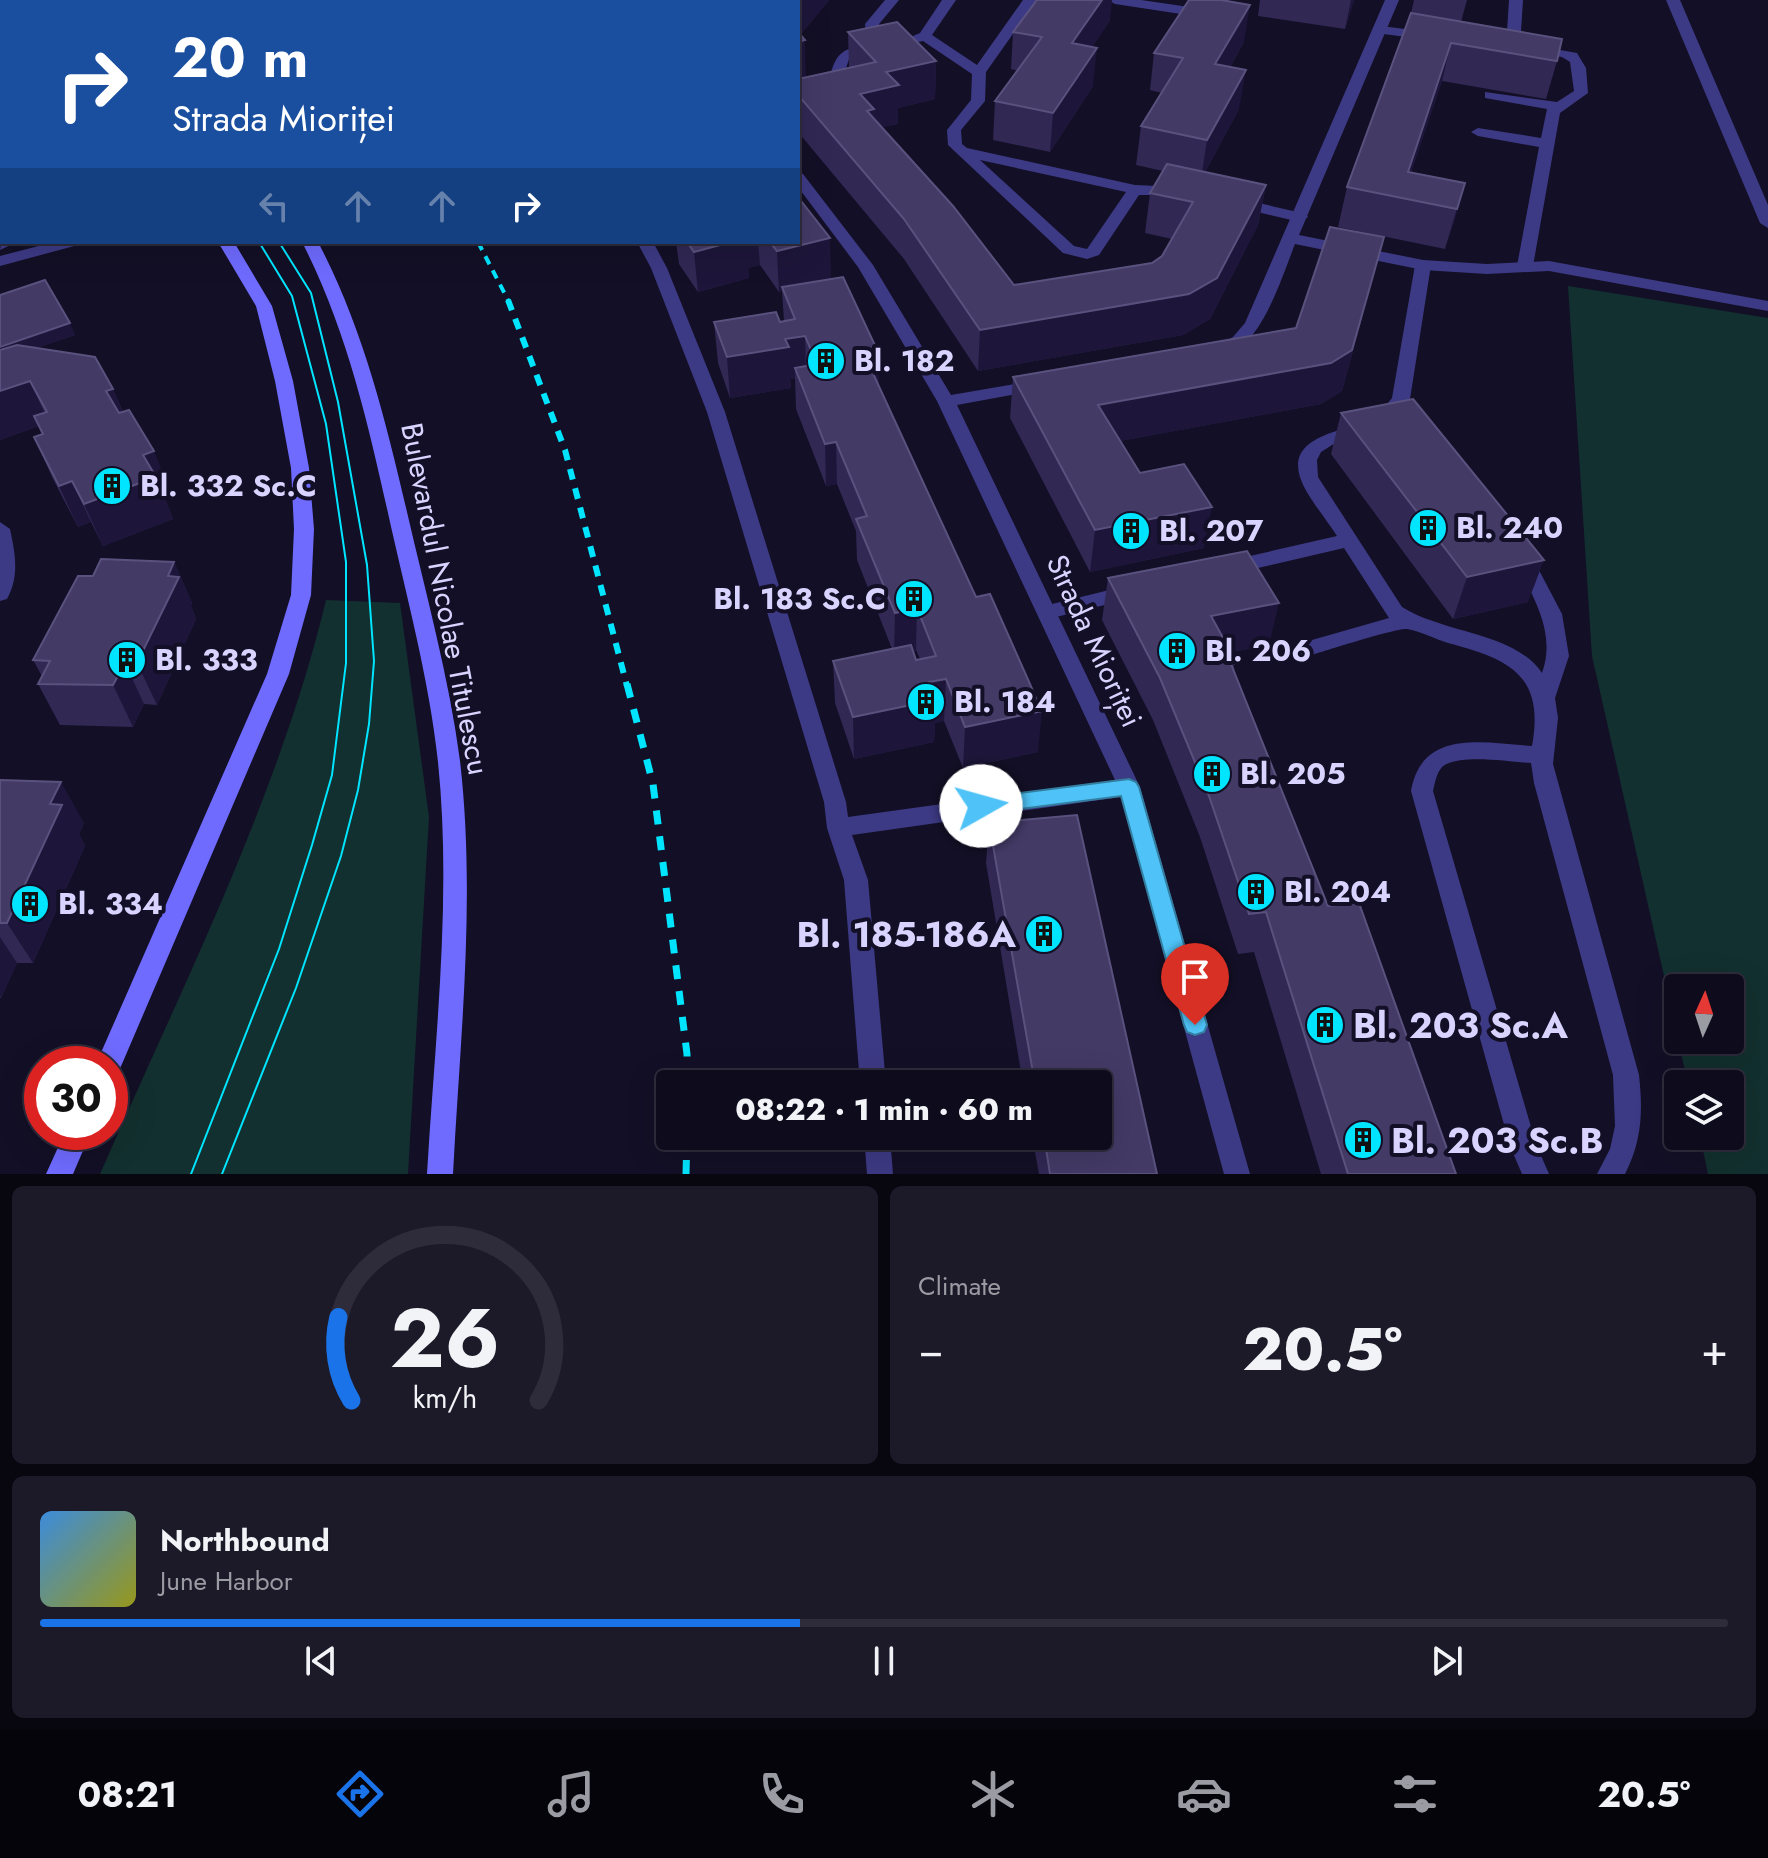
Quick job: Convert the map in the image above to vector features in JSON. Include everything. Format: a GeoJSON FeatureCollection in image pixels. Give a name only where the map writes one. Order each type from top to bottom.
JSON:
{"type":"FeatureCollection","features":[{"type":"Feature","properties":{"kind":"main road"},"geometry":{"type":"LineString","coordinates":[[117,1046],[278,674],[301,595],[304,529],[300,468],[284,381],[264,306],[227,244]]}},
{"type":"Feature","properties":{"kind":"main road","name":"Bulevardul Nicolae Titulescu"},"geometry":{"type":"LineString","coordinates":[[311,244],[336,288],[350,324],[376,415],[441,714],[452,797],[452,908],[440,1174]]}},
{"type":"Feature","properties":{"kind":"main road"},"geometry":{"type":"LineString","coordinates":[[59,1174],[70,1150]]}},
{"type":"Feature","properties":{"kind":"street"},"geometry":{"type":"LineString","coordinates":[[881,45],[873,36],[872,24],[892,0]]}},
{"type":"Feature","properties":{"kind":"street"},"geometry":{"type":"LineString","coordinates":[[800,96],[834,87],[839,61],[844,55],[925,36],[949,0]]}},
{"type":"Feature","properties":{"kind":"street"},"geometry":{"type":"LineString","coordinates":[[1030,0],[979,72],[978,101],[954,130],[958,148],[1069,250],[1077,253],[1093,252],[1135,190]]}},
{"type":"Feature","properties":{"kind":"street"},"geometry":{"type":"LineString","coordinates":[[1115,0],[1214,15],[1222,0]]}},
{"type":"Feature","properties":{"kind":"street"},"geometry":{"type":"LineString","coordinates":[[1205,354],[1239,341],[1253,324],[1392,0]]}},
{"type":"Feature","properties":{"kind":"street"},"geometry":{"type":"LineString","coordinates":[[1490,95],[1556,106],[1581,93],[1581,65],[1576,58],[1564,53],[1506,46],[1516,0]]}},
{"type":"Feature","properties":{"kind":"street"},"geometry":{"type":"LineString","coordinates":[[1673,0],[1768,223]]}},
{"type":"Feature","properties":{"kind":"street"},"geometry":{"type":"LineString","coordinates":[[1381,30],[1439,37]]}},
{"type":"Feature","properties":{"kind":"street"},"geometry":{"type":"LineString","coordinates":[[925,36],[979,72]]}},
{"type":"Feature","properties":{"kind":"street"},"geometry":{"type":"LineString","coordinates":[[1525,266],[1556,106]]}},
{"type":"Feature","properties":{"kind":"street"},"geometry":{"type":"LineString","coordinates":[[1478,132],[1547,144]]}},
{"type":"Feature","properties":{"kind":"street"},"geometry":{"type":"LineString","coordinates":[[958,148],[1135,190],[1197,195]]}},
{"type":"Feature","properties":{"kind":"street","name":"Strada Mioriței"},"geometry":{"type":"LineString","coordinates":[[800,180],[865,265],[946,401],[1129,787],[1237,1174]]}},
{"type":"Feature","properties":{"kind":"street"},"geometry":{"type":"LineString","coordinates":[[1227,201],[1300,217]]}},
{"type":"Feature","properties":{"kind":"street"},"geometry":{"type":"LineString","coordinates":[[1291,238],[1423,265],[1577,270],[1768,306]]}},
{"type":"Feature","properties":{"kind":"street"},"geometry":{"type":"LineString","coordinates":[[0,261],[64,244]]}},
{"type":"Feature","properties":{"kind":"street"},"geometry":{"type":"LineString","coordinates":[[646,244],[659,268],[716,412],[835,802],[838,828],[856,880],[872,1070]]}},
{"type":"Feature","properties":{"kind":"street"},"geometry":{"type":"LineString","coordinates":[[1423,265],[1406,405],[1370,428],[1326,439],[1311,449],[1306,463],[1309,477],[1395,612],[1430,632],[1501,648],[1533,674],[1544,698],[1548,723],[1542,755],[1545,783],[1626,1075],[1631,1121],[1621,1158],[1610,1174]]}},
{"type":"Feature","properties":{"kind":"street"},"geometry":{"type":"LineString","coordinates":[[946,401],[1053,383]]}},
{"type":"Feature","properties":{"kind":"street"},"geometry":{"type":"LineString","coordinates":[[0,529],[7,564],[0,594]]}},
{"type":"Feature","properties":{"kind":"street"},"geometry":{"type":"LineString","coordinates":[[1202,574],[1348,540]]}},
{"type":"Feature","properties":{"kind":"street"},"geometry":{"type":"LineString","coordinates":[[1511,543],[1530,567],[1552,614],[1559,656],[1544,698]]}},
{"type":"Feature","properties":{"kind":"street"},"geometry":{"type":"LineString","coordinates":[[1048,612],[1156,585]]}},
{"type":"Feature","properties":{"kind":"street"},"geometry":{"type":"LineString","coordinates":[[1305,649],[1406,621]]}},
{"type":"Feature","properties":{"kind":"street"},"geometry":{"type":"LineString","coordinates":[[1536,1174],[1523,1146],[1422,791],[1424,774],[1438,758],[1462,753],[1542,755]]}},
{"type":"Feature","properties":{"kind":"street"},"geometry":{"type":"LineString","coordinates":[[838,828],[1129,787]]}},
{"type":"Feature","properties":{"kind":"street"},"geometry":{"type":"LineString","coordinates":[[878,1150],[880,1174]]}},
{"type":"Feature","properties":{"kind":"green space"},"geometry":{"type":"Polygon","coordinates":[[[1568,286],[1768,318],[1768,1174],[1708,1174],[1703,1150],[1744,1150],[1744,1070],[1685,1070],[1681,1054],[1744,1054],[1744,974],[1664,976],[1592,656],[1568,286]]]}},
{"type":"Feature","properties":{"kind":"green space"},"geometry":{"type":"Polygon","coordinates":[[[326,600],[400,603],[429,817],[408,1174],[100,1174],[111,1150],[128,1150],[128,1112],[226,891],[282,746],[326,600]]]}},
{"type":"Feature","properties":{"kind":"building"},"geometry":{"type":"Polygon","coordinates":[[[1037,0],[1102,0],[1072,43],[1097,48],[1053,113],[995,101],[1042,37],[1013,32],[1037,0]]]}},
{"type":"Feature","properties":{"kind":"building"},"geometry":{"type":"Polygon","coordinates":[[[1189,0],[1221,0],[1250,5],[1215,64],[1246,70],[1207,140],[1141,126],[1183,58],[1154,53],[1189,0]]]}},
{"type":"Feature","properties":{"kind":"building"},"geometry":{"type":"Polygon","coordinates":[[[1411,13],[1562,39],[1557,61],[1451,43],[1408,172],[1465,183],[1457,209],[1347,187],[1411,13]]]}},
{"type":"Feature","properties":{"kind":"building"},"geometry":{"type":"Polygon","coordinates":[[[897,22],[936,61],[886,72],[899,85],[860,94],[874,109],[867,111],[953,206],[1014,285],[1152,263],[1162,256],[1193,202],[1150,193],[1167,164],[1266,185],[1217,278],[1189,294],[980,330],[904,219],[800,97],[800,79],[876,62],[848,32],[897,22]]]}},
{"type":"Feature","properties":{"kind":"building"},"geometry":{"type":"Polygon","coordinates":[[[800,200],[830,238],[777,251],[772,244],[800,244],[800,200]]]}},
{"type":"Feature","properties":{"kind":"building"},"geometry":{"type":"Polygon","coordinates":[[[1330,227],[1384,237],[1352,350],[1331,363],[1098,405],[1140,473],[1184,464],[1212,507],[1095,530],[1013,377],[1296,328],[1330,227]]]}},
{"type":"Feature","properties":{"kind":"building"},"geometry":{"type":"Polygon","coordinates":[[[688,244],[724,244],[694,252],[688,244]]]}},
{"type":"Feature","properties":{"kind":"building"},"geometry":{"type":"Polygon","coordinates":[[[843,277],[879,354],[865,356],[976,597],[990,594],[1042,711],[965,727],[946,679],[929,682],[935,700],[853,717],[833,661],[911,645],[916,660],[936,656],[917,608],[895,613],[856,519],[867,516],[836,442],[825,444],[795,368],[817,364],[805,336],[785,339],[789,347],[727,357],[714,322],[776,312],[780,322],[795,319],[782,287],[843,277]]]}},
{"type":"Feature","properties":{"kind":"building"},"geometry":{"type":"Polygon","coordinates":[[[45,280],[70,323],[0,347],[0,295],[45,280]]]}},
{"type":"Feature","properties":{"kind":"building"},"geometry":{"type":"Polygon","coordinates":[[[17,345],[95,357],[113,389],[106,391],[119,413],[129,410],[154,451],[143,455],[156,477],[84,504],[72,481],[59,486],[34,437],[43,434],[34,416],[47,412],[30,381],[0,391],[0,350],[17,345]]]}},
{"type":"Feature","properties":{"kind":"building"},"geometry":{"type":"Polygon","coordinates":[[[1413,399],[1544,560],[1467,577],[1341,413],[1413,399]]]}},
{"type":"Feature","properties":{"kind":"building"},"geometry":{"type":"Polygon","coordinates":[[[1247,551],[1279,603],[1211,616],[1237,663],[1231,664],[1328,906],[1359,903],[1456,1174],[1348,1174],[1266,912],[1249,914],[1209,796],[1160,678],[1108,578],[1247,551]]]}},
{"type":"Feature","properties":{"kind":"building"},"geometry":{"type":"Polygon","coordinates":[[[101,559],[174,562],[168,576],[179,577],[137,663],[125,663],[113,685],[38,684],[50,661],[33,660],[78,576],[93,576],[101,559]]]}},
{"type":"Feature","properties":{"kind":"building"},"geometry":{"type":"Polygon","coordinates":[[[0,780],[61,782],[50,804],[62,805],[7,923],[0,923],[0,780]]]}},
{"type":"Feature","properties":{"kind":"building"},"geometry":{"type":"Polygon","coordinates":[[[1077,815],[1157,1174],[1050,1174],[1046,1150],[1112,1150],[1112,1070],[1033,1070],[989,823],[1077,815]]]}},
{"type":"Feature","properties":{"kind":"tram line"},"geometry":{"type":"LineString","coordinates":[[191,1174],[279,949],[312,845],[332,775],[346,663],[346,562],[326,424],[292,296],[260,244]]}},
{"type":"Feature","properties":{"kind":"tram line"},"geometry":{"type":"LineString","coordinates":[[222,1174],[296,988],[341,856],[358,790],[369,724],[374,661],[367,565],[338,402],[311,293],[280,244]]}},
{"type":"Feature","properties":{"kind":"railway"},"geometry":{"type":"LineString","coordinates":[[479,244],[508,300]]}},
{"type":"Feature","properties":{"kind":"railway"},"geometry":{"type":"LineString","coordinates":[[508,300],[565,450],[627,686]]}},
{"type":"Feature","properties":{"kind":"railway"},"geometry":{"type":"LineString","coordinates":[[627,684],[653,784],[687,1070]]}},
{"type":"Feature","properties":{"kind":"railway"},"geometry":{"type":"LineString","coordinates":[[686,1174],[687,1150]]}},
{"type":"Feature","properties":{"kind":"place","name":"Bl. 182"},"geometry":{"type":"Point","coordinates":[826,361]}},
{"type":"Feature","properties":{"kind":"place","name":"Bl. 332 Sc.C"},"geometry":{"type":"Point","coordinates":[112,486]}},
{"type":"Feature","properties":{"kind":"place","name":"Bl. 240"},"geometry":{"type":"Point","coordinates":[1428,528]}},
{"type":"Feature","properties":{"kind":"place","name":"Bl. 207"},"geometry":{"type":"Point","coordinates":[1131,531]}},
{"type":"Feature","properties":{"kind":"place","name":"Bl. 183 Sc.C"},"geometry":{"type":"Point","coordinates":[914,599]}},
{"type":"Feature","properties":{"kind":"place","name":"Bl. 206"},"geometry":{"type":"Point","coordinates":[1177,651]}},
{"type":"Feature","properties":{"kind":"place","name":"Bl. 333"},"geometry":{"type":"Point","coordinates":[127,660]}},
{"type":"Feature","properties":{"kind":"place","name":"Bl. 184"},"geometry":{"type":"Point","coordinates":[926,702]}},
{"type":"Feature","properties":{"kind":"place","name":"Bl. 205"},"geometry":{"type":"Point","coordinates":[1212,774]}},
{"type":"Feature","properties":{"kind":"place","name":"Bl. 204"},"geometry":{"type":"Point","coordinates":[1256,892]}},
{"type":"Feature","properties":{"kind":"place","name":"Bl. 334"},"geometry":{"type":"Point","coordinates":[30,904]}},
{"type":"Feature","properties":{"kind":"place","name":"Bl. 185-186A"},"geometry":{"type":"Point","coordinates":[1044,934]}},
{"type":"Feature","properties":{"kind":"place","name":"Bl. 203 Sc.A"},"geometry":{"type":"Point","coordinates":[1325,1025]}},
{"type":"Feature","properties":{"kind":"place","name":"Bl. 203 Sc.B"},"geometry":{"type":"Point","coordinates":[1363,1140]}},
{"type":"Feature","properties":{"kind":"route"},"geometry":{"type":"LineString","coordinates":[[981,806],[1129,787],[1195,1025]]}}]}
